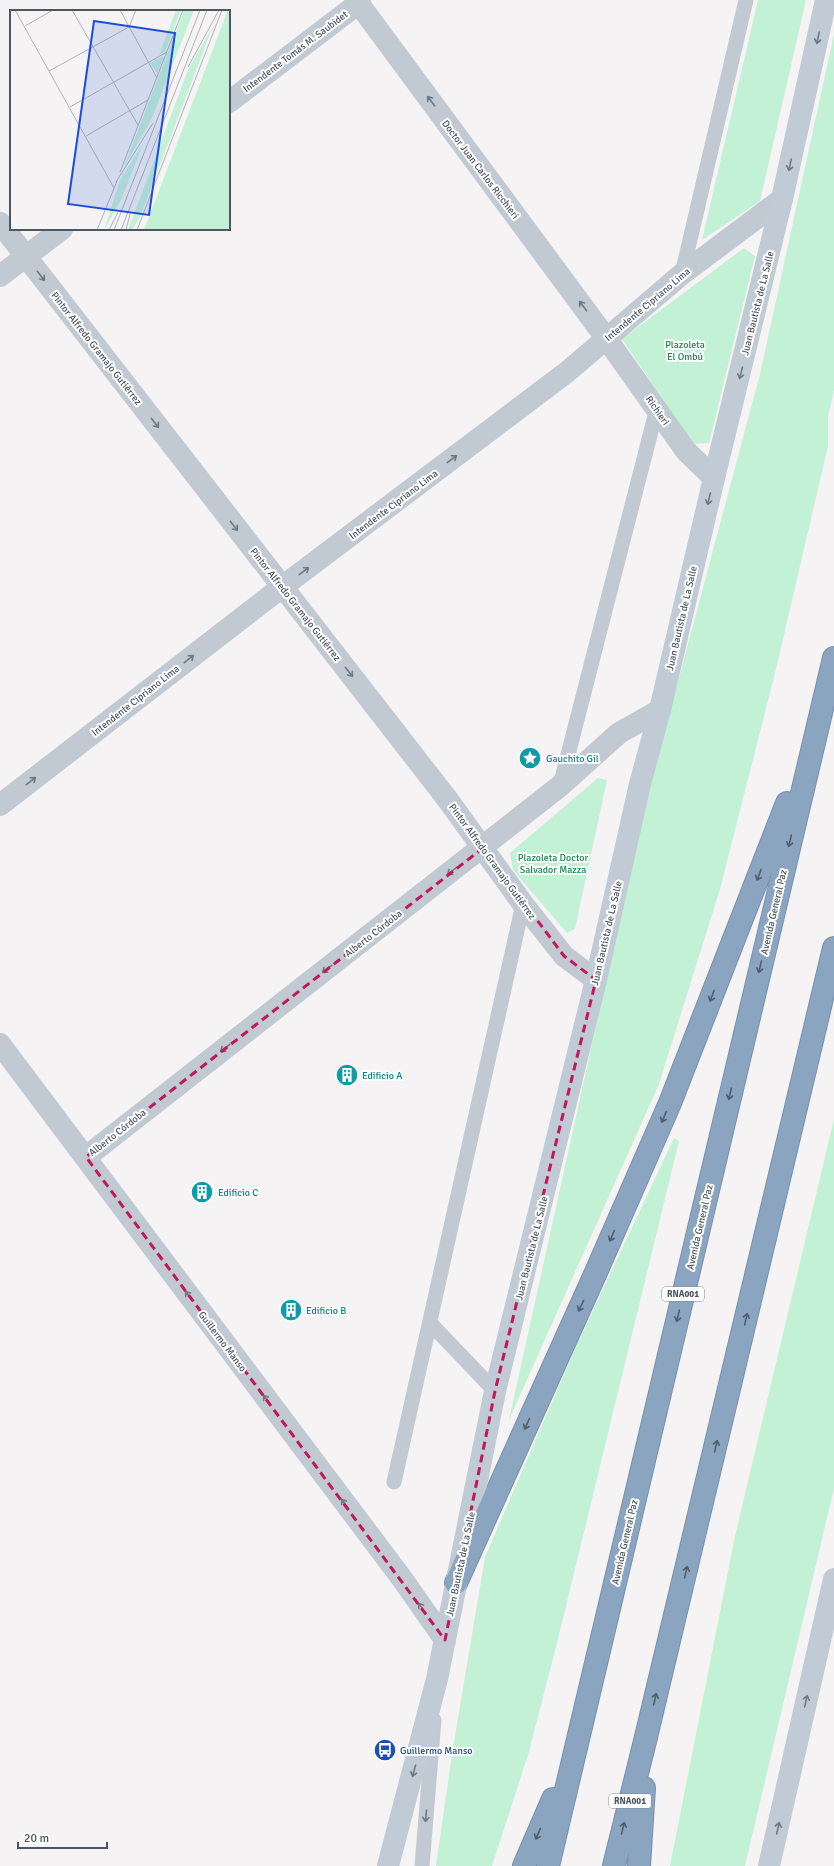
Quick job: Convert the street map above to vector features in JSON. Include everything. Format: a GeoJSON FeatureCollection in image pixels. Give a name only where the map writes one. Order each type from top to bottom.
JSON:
{"type":"FeatureCollection","features":[{"type":"Feature","properties":{"kind":"highway","name":"Avenida General Paz"},"geometry":{"type":"LineString","coordinates":[[548,1866],[834,658]]}},
{"type":"Feature","properties":{"kind":"highway"},"geometry":{"type":"LineString","coordinates":[[456,1583],[597,1270],[670,1102],[819,721]]}},
{"type":"Feature","properties":{"kind":"highway","name":"RNA001"},"geometry":{"type":"LineString","coordinates":[[614,1866],[834,948]]}},
{"type":"Feature","properties":{"kind":"highway"},"geometry":{"type":"LineString","coordinates":[[639,1866],[646,1737]]}},
{"type":"Feature","properties":{"kind":"highway"},"geometry":{"type":"LineString","coordinates":[[524,1866],[576,1747]]}},
{"type":"Feature","properties":{"kind":"street","name":"Juan Bautista de La Salle"},"geometry":{"type":"LineString","coordinates":[[388,1866],[437,1679],[496,1391],[596,980],[640,784],[660,710],[714,478],[782,199],[826,0]]}},
{"type":"Feature","properties":{"kind":"street","name":"Intendente Tomás M. Saubidet"},"geometry":{"type":"LineString","coordinates":[[230,101],[358,1]]}},
{"type":"Feature","properties":{"kind":"street","name":"Doctor Juan Carlos Ricchieri"},"geometry":{"type":"LineString","coordinates":[[358,1],[606,338]]}},
{"type":"Feature","properties":{"kind":"street","name":"Intendente Cipriano Lima"},"geometry":{"type":"LineString","coordinates":[[0,805],[282,587],[566,372],[682,274],[782,199]]}},
{"type":"Feature","properties":{"kind":"street","name":"Pintor Alfredo Gramajo Gutiérrez"},"geometry":{"type":"LineString","coordinates":[[0,223],[448,800],[523,904],[564,956],[596,980]]}},
{"type":"Feature","properties":{"kind":"street"},"geometry":{"type":"LineString","coordinates":[[0,276],[61,230]]}},
{"type":"Feature","properties":{"kind":"street","name":"Richieri"},"geometry":{"type":"LineString","coordinates":[[606,338],[686,451],[714,478]]}},
{"type":"Feature","properties":{"kind":"street","name":"Alberto Córdoba"},"geometry":{"type":"LineString","coordinates":[[86,1157],[483,848],[560,786],[619,733],[660,710]]}},
{"type":"Feature","properties":{"kind":"street","name":"Guillermo Manso"},"geometry":{"type":"LineString","coordinates":[[0,1044],[403,1580],[445,1640]]}},
{"type":"Feature","properties":{"kind":"street"},"geometry":{"type":"LineString","coordinates":[[769,1866],[834,1579]]}},
{"type":"Feature","properties":{"kind":"lane"},"geometry":{"type":"LineString","coordinates":[[682,274],[746,0]]}},
{"type":"Feature","properties":{"kind":"lane"},"geometry":{"type":"LineString","coordinates":[[560,786],[657,408]]}},
{"type":"Feature","properties":{"kind":"lane"},"geometry":{"type":"LineString","coordinates":[[394,1482],[431,1324],[523,904]]}},
{"type":"Feature","properties":{"kind":"lane"},"geometry":{"type":"LineString","coordinates":[[431,1324],[496,1391]]}},
{"type":"Feature","properties":{"kind":"lane"},"geometry":{"type":"LineString","coordinates":[[422,1866],[437,1679]]}},
{"type":"Feature","properties":{"kind":"highlighted area"},"geometry":{"type":"Polygon","coordinates":[[[483,848],[564,956],[596,980],[495,1391],[445,1640],[86,1157],[483,848]]]}},
{"type":"Feature","properties":{"kind":"green space"},"geometry":{"type":"Polygon","coordinates":[[[758,0],[806,0],[760,201],[702,240],[758,0]]]}},
{"type":"Feature","properties":{"kind":"green space"},"geometry":{"type":"Polygon","coordinates":[[[834,34],[834,390],[828,417],[828,446],[776,669],[720,889],[659,1084],[509,1420],[643,813],[760,374],[834,34]]]}},
{"type":"Feature","properties":{"kind":"green space","name":"Plazoleta El Ombú"},"geometry":{"type":"Polygon","coordinates":[[[744,248],[755,256],[709,443],[693,444],[622,339],[744,248]]]}},
{"type":"Feature","properties":{"kind":"green space","name":"Plazoleta Doctor Salvador Mazza"},"geometry":{"type":"Polygon","coordinates":[[[598,778],[607,780],[575,929],[567,933],[513,870],[510,853],[598,778]]]}},
{"type":"Feature","properties":{"kind":"green space"},"geometry":{"type":"Polygon","coordinates":[[[834,1119],[834,1488],[745,1866],[670,1866],[735,1536],[834,1119]]]}},
{"type":"Feature","properties":{"kind":"green space"},"geometry":{"type":"Polygon","coordinates":[[[674,1138],[679,1141],[556,1647],[528,1755],[492,1866],[436,1866],[453,1748],[485,1557],[575,1349],[674,1138]]]}},
{"type":"Feature","properties":{"kind":"place","name":"Gauchito Gil"},"geometry":{"type":"Point","coordinates":[530,758]}},
{"type":"Feature","properties":{"kind":"place","name":"Edificio A"},"geometry":{"type":"Point","coordinates":[347,1075]}},
{"type":"Feature","properties":{"kind":"place","name":"Edificio C"},"geometry":{"type":"Point","coordinates":[202,1192]}},
{"type":"Feature","properties":{"kind":"place","name":"Edificio B"},"geometry":{"type":"Point","coordinates":[291,1310]}},
{"type":"Feature","properties":{"kind":"place","name":"Guillermo Manso"},"geometry":{"type":"Point","coordinates":[385,1750]}}]}
